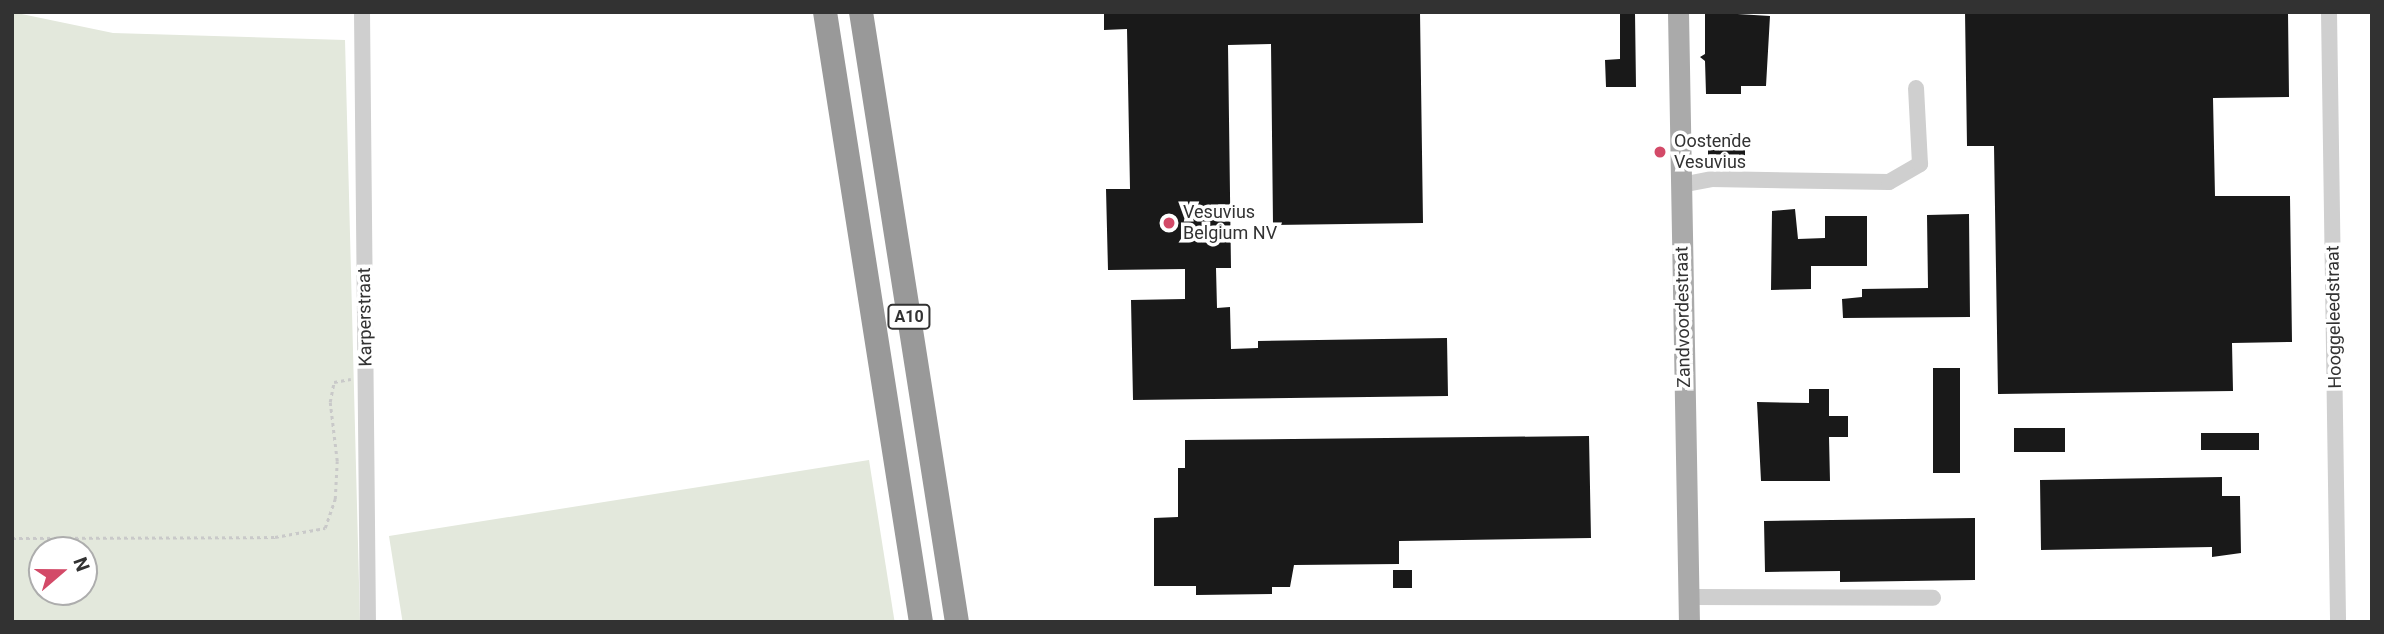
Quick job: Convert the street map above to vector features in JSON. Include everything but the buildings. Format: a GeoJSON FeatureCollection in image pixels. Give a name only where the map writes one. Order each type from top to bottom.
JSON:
{"type":"FeatureCollection","features":[{"type":"Feature","properties":{"kind":"highway","name":"A10"},"geometry":{"type":"LineString","coordinates":[[825,12],[921,622]]}},
{"type":"Feature","properties":{"kind":"highway","name":"A10"},"geometry":{"type":"LineString","coordinates":[[860,12],[957,622]]}},
{"type":"Feature","properties":{"kind":"main road","name":"Zandvoordestraat"},"geometry":{"type":"LineString","coordinates":[[1678,12],[1689,622]]}},
{"type":"Feature","properties":{"kind":"street","name":"Karperstraat"},"geometry":{"type":"LineString","coordinates":[[362,12],[368,622]]}},
{"type":"Feature","properties":{"kind":"street","name":"Hooggeleedstraat"},"geometry":{"type":"LineString","coordinates":[[2329,12],[2338,622]]}},
{"type":"Feature","properties":{"kind":"street"},"geometry":{"type":"LineString","coordinates":[[1681,185],[1711,179],[1889,182],[1920,164],[1916,88]]}},
{"type":"Feature","properties":{"kind":"street"},"geometry":{"type":"LineString","coordinates":[[1688,597],[1933,598]]}},
{"type":"Feature","properties":{"kind":"path"},"geometry":{"type":"LineString","coordinates":[[12,538],[275,537],[325,528],[336,486],[330,402],[334,382],[366,377]]}},
{"type":"Feature","properties":{"kind":"shaded area"},"geometry":{"type":"Polygon","coordinates":[[[12,12],[113,33],[345,40],[360,622],[12,622],[12,12]]]}},
{"type":"Feature","properties":{"kind":"shaded area"},"geometry":{"type":"Polygon","coordinates":[[[869,460],[895,622],[403,622],[389,536],[869,460]]]}},
{"type":"Feature","properties":{"kind":"place","name":"Oostende Vesuvius"},"geometry":{"type":"Point","coordinates":[1660,152]}},
{"type":"Feature","properties":{"kind":"place","name":"Vesuvius Belgium NV"},"geometry":{"type":"Point","coordinates":[1169,223]}}]}
